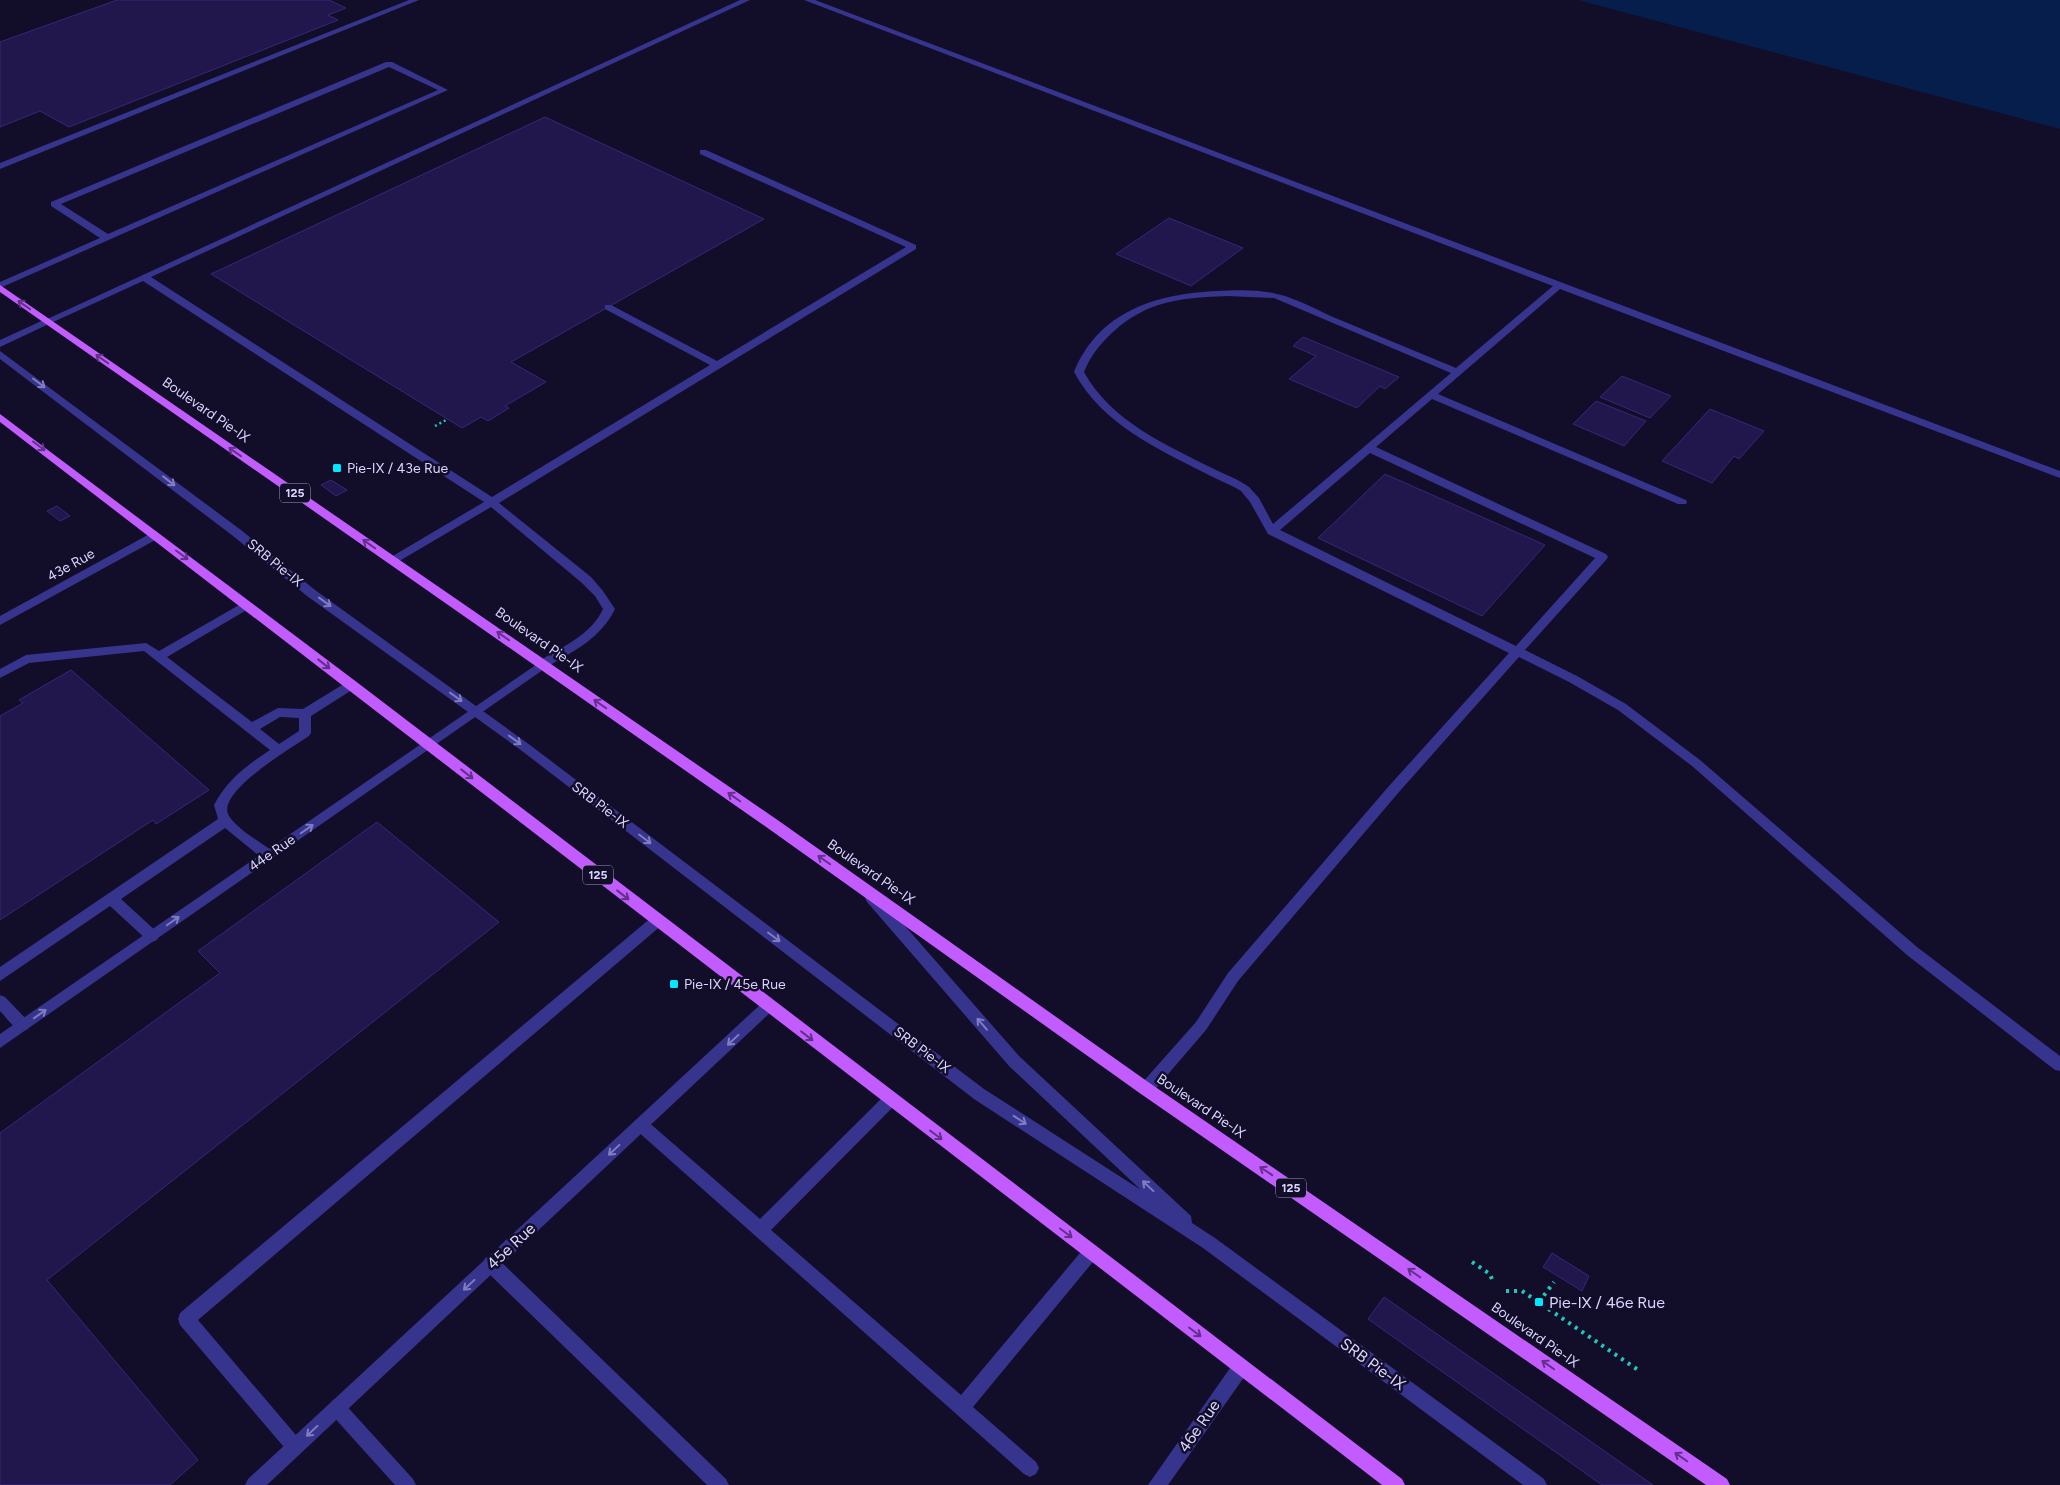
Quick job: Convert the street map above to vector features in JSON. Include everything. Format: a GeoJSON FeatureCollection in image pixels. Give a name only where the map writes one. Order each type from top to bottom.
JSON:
{"type":"FeatureCollection","features":[{"type":"Feature","properties":{"kind":"main road","name":"Boulevard Pie-IX"},"geometry":{"type":"LineString","coordinates":[[0,287],[864,888],[1146,1089],[1721,1485]]}},
{"type":"Feature","properties":{"kind":"main road","name":"125"},"geometry":{"type":"LineString","coordinates":[[0,417],[890,1100],[1396,1485]]}},
{"type":"Feature","properties":{"kind":"street"},"geometry":{"type":"LineString","coordinates":[[0,166],[415,0]]}},
{"type":"Feature","properties":{"kind":"street"},"geometry":{"type":"LineString","coordinates":[[0,344],[746,0]]}},
{"type":"Feature","properties":{"kind":"street"},"geometry":{"type":"LineString","coordinates":[[808,0],[2060,475]]}},
{"type":"Feature","properties":{"kind":"street"},"geometry":{"type":"LineString","coordinates":[[0,287],[444,90],[389,64],[54,204],[107,238]]}},
{"type":"Feature","properties":{"kind":"street"},"geometry":{"type":"LineString","coordinates":[[392,560],[492,502],[913,247],[703,152]]}},
{"type":"Feature","properties":{"kind":"street"},"geometry":{"type":"LineString","coordinates":[[144,277],[492,502]]}},
{"type":"Feature","properties":{"kind":"street"},"geometry":{"type":"LineString","coordinates":[[1272,531],[1558,286]]}},
{"type":"Feature","properties":{"kind":"street"},"geometry":{"type":"LineString","coordinates":[[1457,372],[1276,296],[1242,292],[1186,297],[1141,307],[1094,345],[1084,359],[1079,372],[1084,384],[1094,398],[1111,414],[1247,491],[1272,531],[1573,679],[1622,707],[1696,763],[1912,951],[2060,1065]]}},
{"type":"Feature","properties":{"kind":"street"},"geometry":{"type":"LineString","coordinates":[[608,307],[718,365]]}},
{"type":"Feature","properties":{"kind":"street","name":"SRB Pie-IX"},"geometry":{"type":"LineString","coordinates":[[0,354],[237,533],[311,593],[476,712],[979,1094],[1209,1243],[1538,1485]]}},
{"type":"Feature","properties":{"kind":"street"},"geometry":{"type":"LineString","coordinates":[[1431,395],[1682,502]]}},
{"type":"Feature","properties":{"kind":"street"},"geometry":{"type":"LineString","coordinates":[[1146,1089],[1201,1026],[1233,977],[1394,789],[1602,557],[1369,448]]}},
{"type":"Feature","properties":{"kind":"street","name":"44e Rue"},"geometry":{"type":"LineString","coordinates":[[0,1042],[596,629],[609,608],[593,585],[509,518],[492,502]]}},
{"type":"Feature","properties":{"kind":"street","name":"43e Rue"},"geometry":{"type":"LineString","coordinates":[[0,621],[156,535]]}},
{"type":"Feature","properties":{"kind":"street"},"geometry":{"type":"LineString","coordinates":[[158,657],[246,605]]}},
{"type":"Feature","properties":{"kind":"street"},"geometry":{"type":"LineString","coordinates":[[0,674],[26,659],[146,647],[279,751]]}},
{"type":"Feature","properties":{"kind":"street"},"geometry":{"type":"LineString","coordinates":[[251,728],[278,712],[305,714],[351,685]]}},
{"type":"Feature","properties":{"kind":"street"},"geometry":{"type":"LineString","coordinates":[[268,856],[226,820],[220,813],[220,803],[224,794],[237,781],[305,733],[305,714]]}},
{"type":"Feature","properties":{"kind":"street"},"geometry":{"type":"LineString","coordinates":[[0,975],[226,820]]}},
{"type":"Feature","properties":{"kind":"street","name":"SRB Pie-IX"},"geometry":{"type":"LineString","coordinates":[[864,888],[1014,1061],[1209,1243]]}},
{"type":"Feature","properties":{"kind":"street"},"geometry":{"type":"LineString","coordinates":[[111,898],[152,936]]}},
{"type":"Feature","properties":{"kind":"street"},"geometry":{"type":"LineString","coordinates":[[295,1447],[186,1319],[657,921]]}},
{"type":"Feature","properties":{"kind":"street"},"geometry":{"type":"LineString","coordinates":[[0,1001],[24,1026]]}},
{"type":"Feature","properties":{"kind":"street","name":"45e Rue"},"geometry":{"type":"LineString","coordinates":[[254,1485],[768,1006]]}},
{"type":"Feature","properties":{"kind":"street"},"geometry":{"type":"LineString","coordinates":[[760,1230],[890,1100]]}},
{"type":"Feature","properties":{"kind":"street"},"geometry":{"type":"LineString","coordinates":[[641,1125],[1030,1468]]}},
{"type":"Feature","properties":{"kind":"street"},"geometry":{"type":"LineString","coordinates":[[962,1407],[1091,1252]]}},
{"type":"Feature","properties":{"kind":"street"},"geometry":{"type":"LineString","coordinates":[[491,1264],[720,1485]]}},
{"type":"Feature","properties":{"kind":"street","name":"46e Rue"},"geometry":{"type":"LineString","coordinates":[[1157,1485],[1241,1367]]}},
{"type":"Feature","properties":{"kind":"street"},"geometry":{"type":"LineString","coordinates":[[336,1408],[407,1485]]}},
{"type":"Feature","properties":{"kind":"path"},"geometry":{"type":"LineString","coordinates":[[1472,1262],[1490,1274],[1495,1285],[1504,1290],[1522,1291],[1641,1372]]}},
{"type":"Feature","properties":{"kind":"path"},"geometry":{"type":"LineString","coordinates":[[1539,1302],[1554,1282]]}},
{"type":"Feature","properties":{"kind":"water"},"geometry":{"type":"Polygon","coordinates":[[[1578,0],[2060,0],[2060,129],[1578,0]]]}},
{"type":"Feature","properties":{"kind":"building"},"geometry":{"type":"Polygon","coordinates":[[[117,0],[329,0],[346,8],[328,15],[338,20],[69,127],[40,111],[0,127],[0,42],[117,0]]]}},
{"type":"Feature","properties":{"kind":"building"},"geometry":{"type":"Polygon","coordinates":[[[545,117],[764,219],[511,362],[546,382],[505,406],[509,408],[488,421],[481,417],[462,428],[211,274],[545,117]]]}},
{"type":"Feature","properties":{"kind":"building"},"geometry":{"type":"Polygon","coordinates":[[[1169,218],[1243,248],[1191,286],[1116,254],[1169,218]]]}},
{"type":"Feature","properties":{"kind":"building"},"geometry":{"type":"Polygon","coordinates":[[[1303,337],[1399,377],[1385,389],[1380,386],[1357,408],[1289,379],[1316,356],[1293,346],[1303,337]]]}},
{"type":"Feature","properties":{"kind":"building"},"geometry":{"type":"Polygon","coordinates":[[[1622,376],[1671,396],[1650,418],[1600,397],[1622,376]]]}},
{"type":"Feature","properties":{"kind":"building"},"geometry":{"type":"Polygon","coordinates":[[[1596,401],[1646,421],[1624,446],[1573,424],[1596,401]]]}},
{"type":"Feature","properties":{"kind":"building"},"geometry":{"type":"Polygon","coordinates":[[[1710,409],[1764,431],[1739,459],[1734,456],[1712,483],[1662,461],[1710,409]]]}},
{"type":"Feature","properties":{"kind":"building"},"geometry":{"type":"Polygon","coordinates":[[[1385,474],[1545,545],[1482,616],[1318,538],[1385,474]]]}},
{"type":"Feature","properties":{"kind":"building"},"geometry":{"type":"Polygon","coordinates":[[[331,480],[347,490],[336,496],[321,485],[331,480]]]}},
{"type":"Feature","properties":{"kind":"building"},"geometry":{"type":"Polygon","coordinates":[[[57,506],[70,516],[60,521],[47,511],[57,506]]]}},
{"type":"Feature","properties":{"kind":"building"},"geometry":{"type":"Polygon","coordinates":[[[71,670],[209,790],[156,824],[153,820],[0,920],[0,716],[23,703],[19,700],[71,670]]]}},
{"type":"Feature","properties":{"kind":"building"},"geometry":{"type":"Polygon","coordinates":[[[377,822],[499,922],[47,1280],[198,1460],[170,1485],[0,1485],[0,1133],[220,973],[198,951],[377,822]]]}},
{"type":"Feature","properties":{"kind":"building"},"geometry":{"type":"Polygon","coordinates":[[[1552,1253],[1589,1276],[1582,1291],[1543,1267],[1552,1253]]]}},
{"type":"Feature","properties":{"kind":"building"},"geometry":{"type":"Polygon","coordinates":[[[1384,1297],[1653,1485],[1602,1485],[1368,1319],[1384,1297]]]}},
{"type":"Feature","properties":{"kind":"place","name":"Pie-IX / 43e Rue"},"geometry":{"type":"Point","coordinates":[337,468]}},
{"type":"Feature","properties":{"kind":"place","name":"Pie-IX / 45e Rue"},"geometry":{"type":"Point","coordinates":[674,984]}},
{"type":"Feature","properties":{"kind":"place","name":"Pie-IX / 46e Rue"},"geometry":{"type":"Point","coordinates":[1539,1302]}}]}
